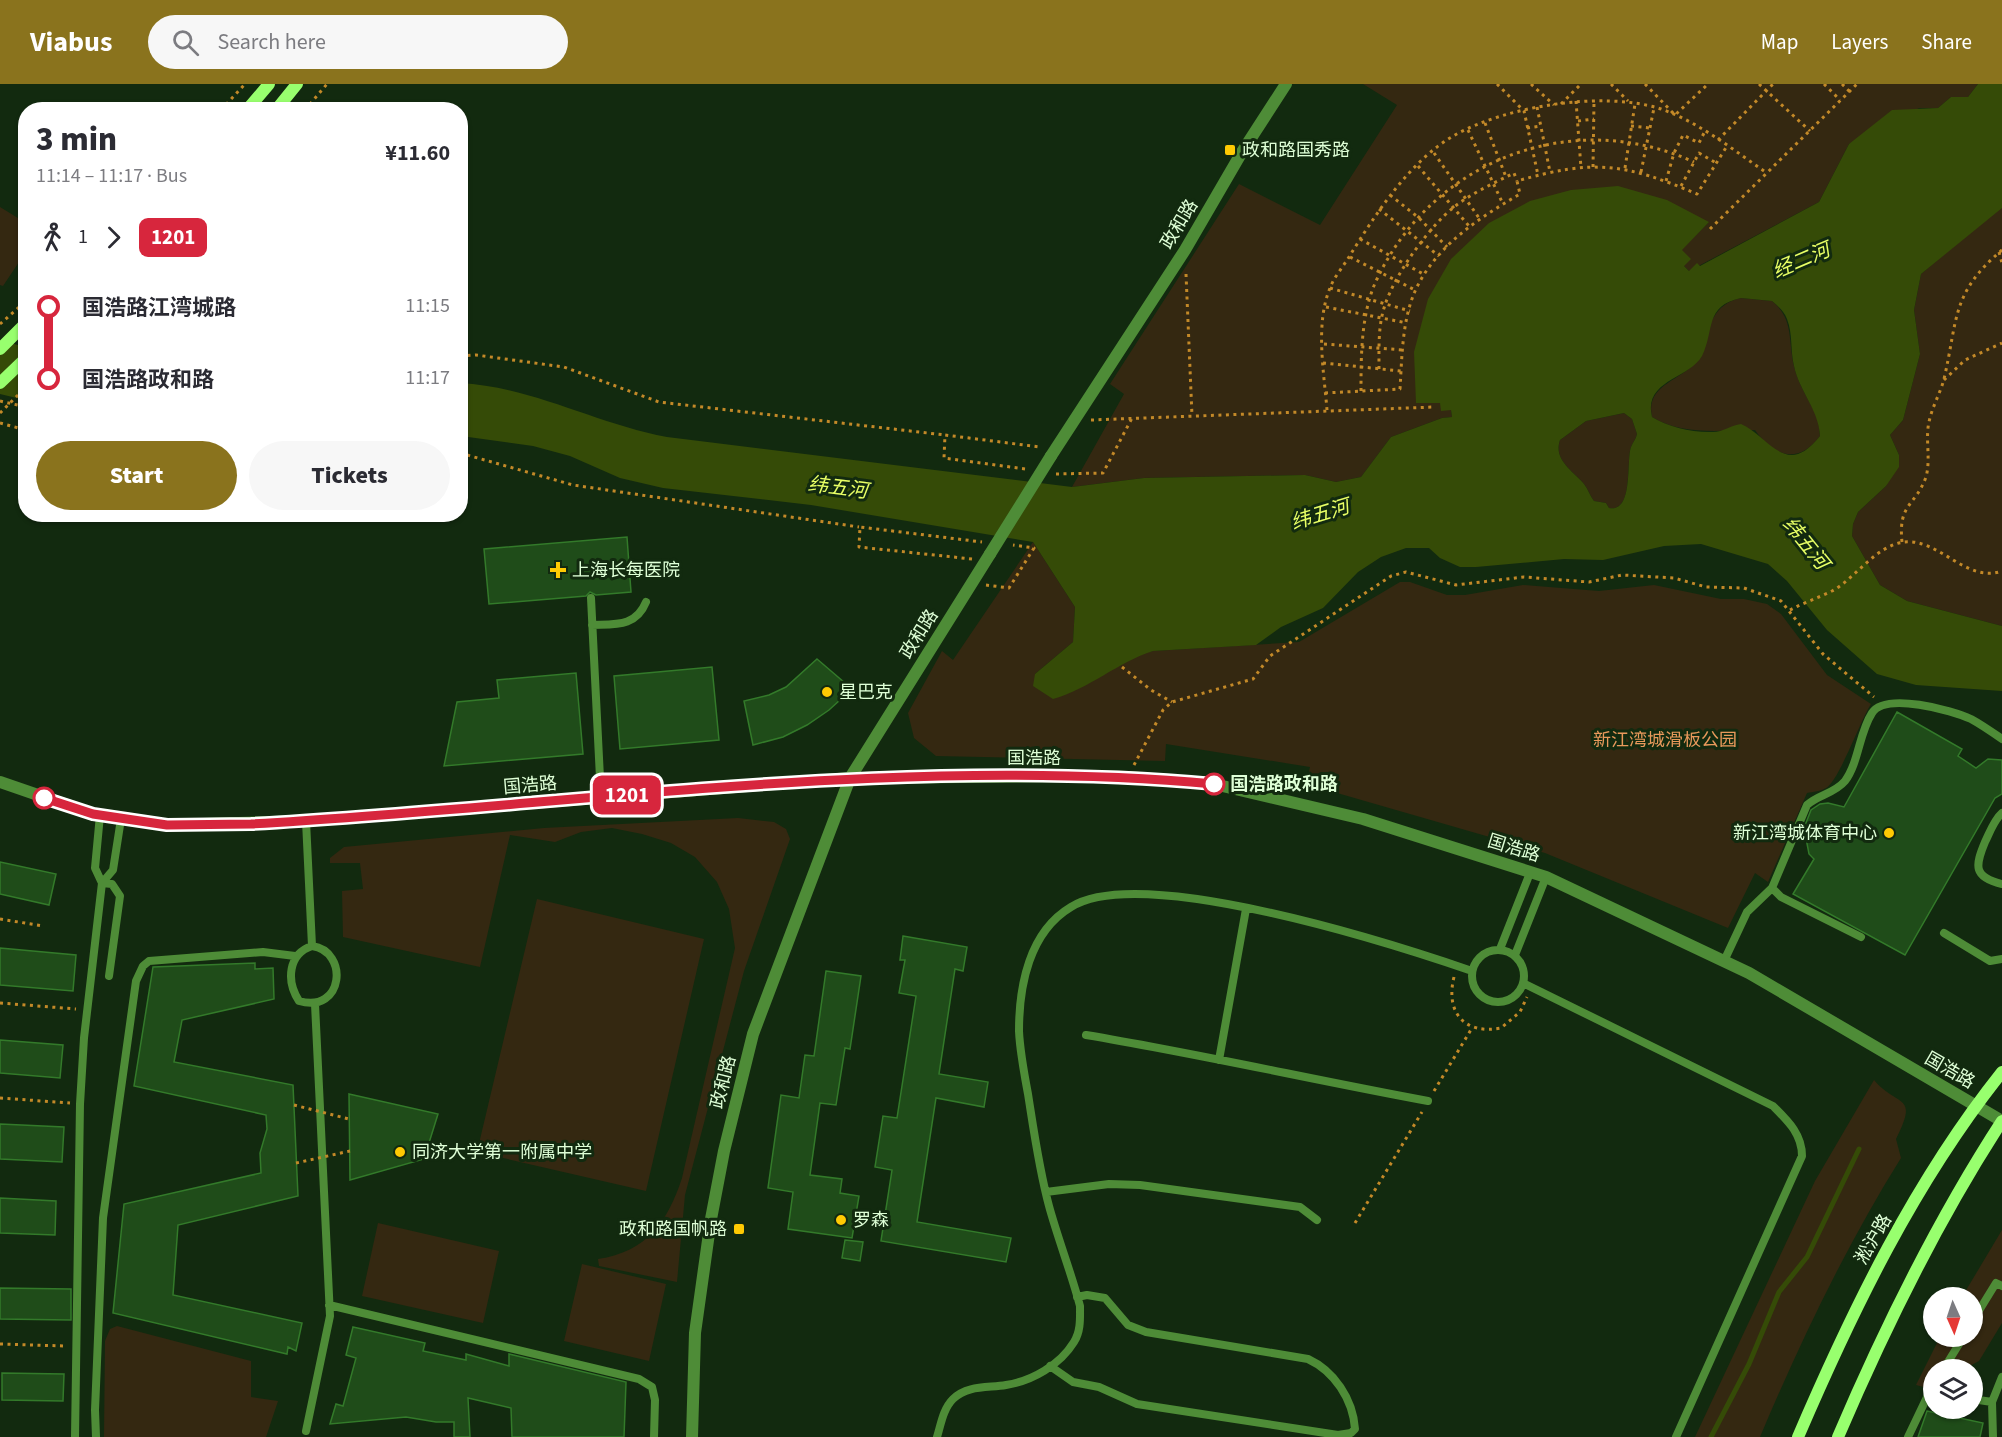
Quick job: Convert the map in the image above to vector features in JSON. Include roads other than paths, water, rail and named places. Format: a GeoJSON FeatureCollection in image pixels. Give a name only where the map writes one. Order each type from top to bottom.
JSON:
{"type":"FeatureCollection","features":[{"type":"Feature","properties":{"kind":"main road"},"geometry":{"type":"LineString","coordinates":[[254,102],[269,84]]}},
{"type":"Feature","properties":{"kind":"main road"},"geometry":{"type":"LineString","coordinates":[[282,102],[297,84]]}},
{"type":"Feature","properties":{"kind":"main road"},"geometry":{"type":"LineString","coordinates":[[0,349],[18,331]]}},
{"type":"Feature","properties":{"kind":"main road"},"geometry":{"type":"LineString","coordinates":[[0,383],[18,366]]}},
{"type":"Feature","properties":{"kind":"main road","name":"淞沪路"},"geometry":{"type":"LineString","coordinates":[[1798,1437],[1862,1296],[1933,1172],[1975,1106],[2002,1072]]}},
{"type":"Feature","properties":{"kind":"main road"},"geometry":{"type":"LineString","coordinates":[[1838,1437],[1893,1311],[1959,1188],[2002,1121]]}},
{"type":"Feature","properties":{"kind":"street","name":"政和路"},"geometry":{"type":"LineString","coordinates":[[692,1437],[695,1333],[711,1219],[727,1140],[753,1034],[850,778],[972,583],[988,552],[1185,250],[1242,152],[1286,84]]}},
{"type":"Feature","properties":{"kind":"street","name":"国浩路"},"geometry":{"type":"LineString","coordinates":[[0,782],[100,815],[167,825],[306,821],[850,778],[1128,777],[1214,784],[1363,819],[1546,877],[1724,961],[2002,1121]]}},
{"type":"Feature","properties":{"kind":"lane"},"geometry":{"type":"LineString","coordinates":[[591,598],[601,798]]}},
{"type":"Feature","properties":{"kind":"lane"},"geometry":{"type":"LineString","coordinates":[[592,625],[627,623],[637,619],[646,602]]}},
{"type":"Feature","properties":{"kind":"lane"},"geometry":{"type":"LineString","coordinates":[[1724,961],[1747,912],[1772,888],[1807,806],[1814,799],[1832,793],[1846,780],[1872,711],[1883,703],[1899,702],[1942,709],[1970,719],[2002,739]]}},
{"type":"Feature","properties":{"kind":"lane"},"geometry":{"type":"LineString","coordinates":[[2002,813],[1992,826],[1976,861],[1979,871],[1987,880],[2002,884]]}},
{"type":"Feature","properties":{"kind":"lane"},"geometry":{"type":"LineString","coordinates":[[75,1437],[80,1104],[87,1010],[102,883],[95,868],[100,815]]}},
{"type":"Feature","properties":{"kind":"lane"},"geometry":{"type":"LineString","coordinates":[[109,976],[120,896],[112,884],[113,870],[122,819]]}},
{"type":"Feature","properties":{"kind":"lane"},"geometry":{"type":"LineString","coordinates":[[306,821],[312,946]]}},
{"type":"Feature","properties":{"kind":"lane"},"geometry":{"type":"LineString","coordinates":[[102,883],[113,870]]}},
{"type":"Feature","properties":{"kind":"lane"},"geometry":{"type":"LineString","coordinates":[[1500,950],[1530,873]]}},
{"type":"Feature","properties":{"kind":"lane"},"geometry":{"type":"LineString","coordinates":[[1515,956],[1546,877]]}},
{"type":"Feature","properties":{"kind":"lane"},"geometry":{"type":"LineString","coordinates":[[102,883],[112,884]]}},
{"type":"Feature","properties":{"kind":"lane"},"geometry":{"type":"LineString","coordinates":[[1772,888],[1781,897],[1861,937]]}},
{"type":"Feature","properties":{"kind":"lane"},"geometry":{"type":"LineString","coordinates":[[937,1437],[944,1412],[954,1398],[966,1390],[1027,1380],[1050,1366],[1075,1341],[1080,1326],[1077,1296],[1038,1160],[1019,1030],[1028,963],[1033,947],[1042,934],[1071,906],[1112,893],[1140,894],[1246,909],[1329,926],[1472,971]]}},
{"type":"Feature","properties":{"kind":"lane"},"geometry":{"type":"LineString","coordinates":[[1219,1060],[1246,909]]}},
{"type":"Feature","properties":{"kind":"lane"},"geometry":{"type":"LineString","coordinates":[[1944,933],[1990,961],[2002,959]]}},
{"type":"Feature","properties":{"kind":"lane"},"geometry":{"type":"LineString","coordinates":[[312,946],[324,949],[335,963],[337,979],[329,997],[315,1004],[299,1001],[294,994],[291,966],[295,956],[312,946]]}},
{"type":"Feature","properties":{"kind":"lane"},"geometry":{"type":"LineString","coordinates":[[1500,950],[1515,956],[1521,964],[1523,983],[1520,990],[1510,997],[1497,1000],[1479,996],[1473,986],[1472,971],[1481,957],[1500,950]]}},
{"type":"Feature","properties":{"kind":"lane"},"geometry":{"type":"LineString","coordinates":[[96,1437],[95,1399],[103,1218],[136,981],[143,966],[149,961],[263,952],[295,956]]}},
{"type":"Feature","properties":{"kind":"lane"},"geometry":{"type":"LineString","coordinates":[[1523,983],[1773,1106],[1797,1133],[1802,1146],[1802,1156],[1676,1437]]}},
{"type":"Feature","properties":{"kind":"lane"},"geometry":{"type":"LineString","coordinates":[[306,1431],[326,1335],[329,1305],[315,1004]]}},
{"type":"Feature","properties":{"kind":"lane"},"geometry":{"type":"LineString","coordinates":[[1086,1035],[1428,1101]]}},
{"type":"Feature","properties":{"kind":"lane"},"geometry":{"type":"LineString","coordinates":[[1046,1192],[1109,1184],[1140,1185],[1300,1207],[1317,1220]]}},
{"type":"Feature","properties":{"kind":"lane"},"geometry":{"type":"LineString","coordinates":[[1983,1304],[1996,1283],[2002,1286]]}},
{"type":"Feature","properties":{"kind":"lane"},"geometry":{"type":"LineString","coordinates":[[1050,1366],[1072,1382],[1099,1387],[1137,1404],[1338,1435],[1351,1433],[1355,1429],[1340,1385],[1327,1369],[1308,1359],[1146,1332],[1128,1325],[1105,1298],[1077,1296]]}},
{"type":"Feature","properties":{"kind":"lane"},"geometry":{"type":"LineString","coordinates":[[329,1305],[639,1379],[652,1387],[655,1400],[654,1437]]}},
{"type":"Feature","properties":{"kind":"lane"},"geometry":{"type":"LineString","coordinates":[[1993,1437],[1992,1402],[2002,1377]]}},
{"type":"Feature","properties":{"kind":"lane"},"geometry":{"type":"LineString","coordinates":[[1983,1401],[1992,1402]]}},
{"type":"Feature","properties":{"kind":"lane"},"geometry":{"type":"LineString","coordinates":[[1908,1437],[1923,1408]]}},
{"type":"Feature","properties":{"kind":"water"},"geometry":{"type":"Polygon","coordinates":[[[1978,84],[2002,84],[2002,208],[1921,274],[1914,310],[1920,354],[1903,420],[1890,435],[1899,455],[1899,467],[1886,486],[1858,512],[1853,524],[1852,536],[1880,585],[1907,601],[2002,626],[2002,691],[1916,685],[1877,674],[1827,630],[1787,581],[1768,564],[1701,544],[1664,546],[1603,560],[1564,559],[1476,567],[1460,567],[1440,558],[1429,548],[1406,548],[1381,557],[1358,572],[1323,608],[1281,627],[1256,645],[1153,651],[1079,689],[1053,699],[1033,686],[1035,674],[1073,642],[1075,607],[1033,542],[811,505],[663,488],[620,478],[570,456],[533,446],[468,437],[468,384],[513,391],[615,424],[667,437],[1072,487],[1144,478],[1305,475],[1336,482],[1361,477],[1391,437],[1442,418],[1452,417],[1451,410],[1441,411],[1440,403],[1416,403],[1414,352],[1428,299],[1451,259],[1489,223],[1530,201],[1571,190],[1618,186],[1667,200],[1709,222],[1682,250],[1691,259],[1684,266],[1689,271],[1697,263],[1700,266],[1819,202],[1849,144],[1892,110],[1938,108],[1951,97],[1968,97],[1978,84]],[[1741,298],[1721,307],[1712,320],[1706,346],[1696,364],[1669,381],[1654,395],[1651,405],[1652,417],[1673,426],[1705,432],[1717,432],[1741,424],[1788,455],[1797,454],[1808,448],[1820,436],[1819,427],[1797,375],[1787,319],[1783,311],[1772,301],[1741,298]],[[1624,413],[1586,421],[1560,440],[1559,453],[1562,459],[1584,484],[1594,501],[1606,503],[1609,508],[1617,507],[1626,494],[1631,447],[1637,434],[1632,419],[1624,413]]]}},
{"type":"Feature","properties":{"kind":"water"},"geometry":{"type":"Polygon","coordinates":[[[0,340],[18,345],[18,398],[0,394],[0,340]]]}},
{"type":"Feature","properties":{"kind":"waterway"},"geometry":{"type":"LineString","coordinates":[[1711,1437],[1749,1364],[1779,1292],[1807,1257],[1859,1149]]}},
{"type":"Feature","properties":{"kind":"place","name":"政和路国秀路"},"geometry":{"type":"Point","coordinates":[1230,150]}},
{"type":"Feature","properties":{"kind":"place","name":"上海长每医院"},"geometry":{"type":"Point","coordinates":[558,570]}},
{"type":"Feature","properties":{"kind":"place","name":"星巴克"},"geometry":{"type":"Point","coordinates":[827,692]}},
{"type":"Feature","properties":{"kind":"place","name":"国浩路政和路"},"geometry":{"type":"Point","coordinates":[1214,784]}},
{"type":"Feature","properties":{"kind":"place","name":"新江湾城体育中心"},"geometry":{"type":"Point","coordinates":[1889,833]}},
{"type":"Feature","properties":{"kind":"place","name":"同济大学第一附属中学"},"geometry":{"type":"Point","coordinates":[400,1152]}},
{"type":"Feature","properties":{"kind":"place","name":"罗森"},"geometry":{"type":"Point","coordinates":[841,1220]}},
{"type":"Feature","properties":{"kind":"place","name":"政和路国帆路"},"geometry":{"type":"Point","coordinates":[739,1229]}},
{"type":"Feature","properties":{"kind":"water label","name":"经二河"},"geometry":{"type":"Point","coordinates":[1801,260]}},
{"type":"Feature","properties":{"kind":"water label","name":"纬五河"},"geometry":{"type":"Point","coordinates":[838,487]}},
{"type":"Feature","properties":{"kind":"water label","name":"纬五河"},"geometry":{"type":"Point","coordinates":[1320,514]}},
{"type":"Feature","properties":{"kind":"water label","name":"纬五河"},"geometry":{"type":"Point","coordinates":[1806,543]}},
{"type":"Feature","properties":{"kind":"park label","name":"新江湾城滑板公园"},"geometry":{"type":"Point","coordinates":[1665,740]}}]}
